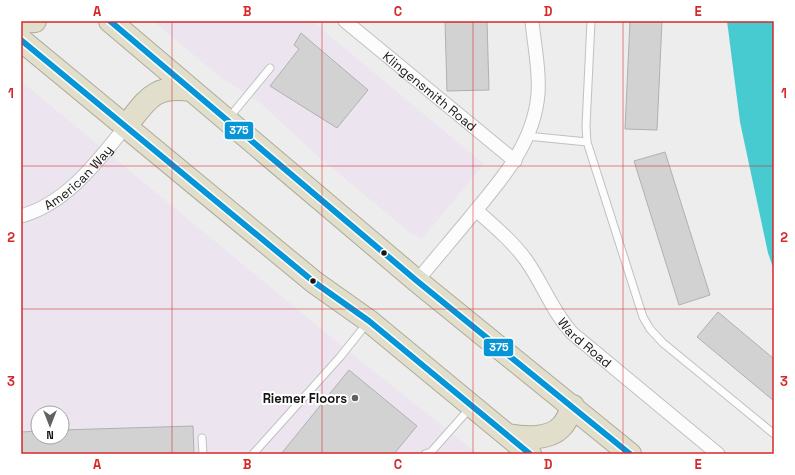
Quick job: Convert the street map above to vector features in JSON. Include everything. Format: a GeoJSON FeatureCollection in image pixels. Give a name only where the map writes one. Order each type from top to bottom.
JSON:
{"type":"FeatureCollection","features":[{"type":"Feature","properties":{"kind":"highway"},"geometry":{"type":"LineString","coordinates":[[21,22],[35,21]]}},
{"type":"Feature","properties":{"kind":"highway"},"geometry":{"type":"LineString","coordinates":[[110,21],[417,280],[630,454]]}},
{"type":"Feature","properties":{"kind":"highway"},"geometry":{"type":"LineString","coordinates":[[21,40],[314,282],[369,321],[530,454]]}},
{"type":"Feature","properties":{"kind":"highway"},"geometry":{"type":"LineString","coordinates":[[126,126],[153,94],[163,90],[191,90]]}},
{"type":"Feature","properties":{"kind":"highway"},"geometry":{"type":"LineString","coordinates":[[508,435],[522,438],[536,437],[549,433],[562,426],[573,406]]}},
{"type":"Feature","properties":{"kind":"street","name":"Klingensmith Road"},"geometry":{"type":"LineString","coordinates":[[345,21],[515,160]]}},
{"type":"Feature","properties":{"kind":"street"},"geometry":{"type":"LineString","coordinates":[[417,280],[476,210],[515,160],[527,136],[535,112],[538,86],[538,60],[532,21]]}},
{"type":"Feature","properties":{"kind":"street","name":"American Way"},"geometry":{"type":"LineString","coordinates":[[21,216],[43,208],[73,187],[126,126]]}},
{"type":"Feature","properties":{"kind":"street","name":"Ward Road"},"geometry":{"type":"LineString","coordinates":[[476,210],[519,251],[533,272],[555,311],[572,333],[718,454]]}},
{"type":"Feature","properties":{"kind":"lane"},"geometry":{"type":"LineString","coordinates":[[591,21],[586,126],[587,142],[643,317],[650,329],[663,343],[774,434]]}},
{"type":"Feature","properties":{"kind":"lane"},"geometry":{"type":"LineString","coordinates":[[227,120],[270,68]]}},
{"type":"Feature","properties":{"kind":"lane"},"geometry":{"type":"LineString","coordinates":[[527,136],[587,142]]}},
{"type":"Feature","properties":{"kind":"lane"},"geometry":{"type":"LineString","coordinates":[[253,454],[340,358],[369,321]]}},
{"type":"Feature","properties":{"kind":"lane"},"geometry":{"type":"LineString","coordinates":[[425,454],[431,452],[472,405]]}},
{"type":"Feature","properties":{"kind":"lane"},"geometry":{"type":"LineString","coordinates":[[202,438],[203,454]]}},
{"type":"Feature","properties":{"kind":"shaded area"},"geometry":{"type":"Polygon","coordinates":[[[153,21],[312,21],[484,164],[422,239],[409,232],[314,153],[259,102],[221,78],[153,21]]]}},
{"type":"Feature","properties":{"kind":"shaded area"},"geometry":{"type":"Polygon","coordinates":[[[21,81],[326,333],[478,454],[21,454],[21,81]]]}},
{"type":"Feature","properties":{"kind":"water"},"geometry":{"type":"Polygon","coordinates":[[[727,21],[774,21],[774,270],[768,253],[740,122],[727,21]]]}},
{"type":"Feature","properties":{"kind":"building"},"geometry":{"type":"Polygon","coordinates":[[[445,21],[487,21],[489,90],[447,91],[445,21]]]}},
{"type":"Feature","properties":{"kind":"building"},"geometry":{"type":"Polygon","coordinates":[[[630,21],[662,21],[657,130],[625,129],[630,21]]]}},
{"type":"Feature","properties":{"kind":"building"},"geometry":{"type":"Polygon","coordinates":[[[301,33],[368,90],[337,128],[270,86],[299,49],[294,45],[301,33]]]}},
{"type":"Feature","properties":{"kind":"building"},"geometry":{"type":"Polygon","coordinates":[[[665,152],[710,295],[679,305],[634,161],[665,152]]]}},
{"type":"Feature","properties":{"kind":"building"},"geometry":{"type":"Polygon","coordinates":[[[718,312],[774,359],[774,401],[697,337],[718,312]]]}},
{"type":"Feature","properties":{"kind":"building","name":"Riemer Floors"},"geometry":{"type":"Polygon","coordinates":[[[349,370],[417,426],[394,454],[281,454],[349,370]]]}},
{"type":"Feature","properties":{"kind":"building"},"geometry":{"type":"Polygon","coordinates":[[[193,426],[194,454],[21,454],[21,432],[30,431],[30,445],[70,445],[70,430],[193,426]]]}},
{"type":"Feature","properties":{"kind":"transit line","name":"375"},"geometry":{"type":"LineString","coordinates":[[110,21],[417,281],[630,454]]}},
{"type":"Feature","properties":{"kind":"transit line","name":"375"},"geometry":{"type":"LineString","coordinates":[[21,40],[314,282],[369,321],[530,454]]}},
{"type":"Feature","properties":{"kind":"place","name":"Riemer Floors"},"geometry":{"type":"Point","coordinates":[355,398]}}]}
